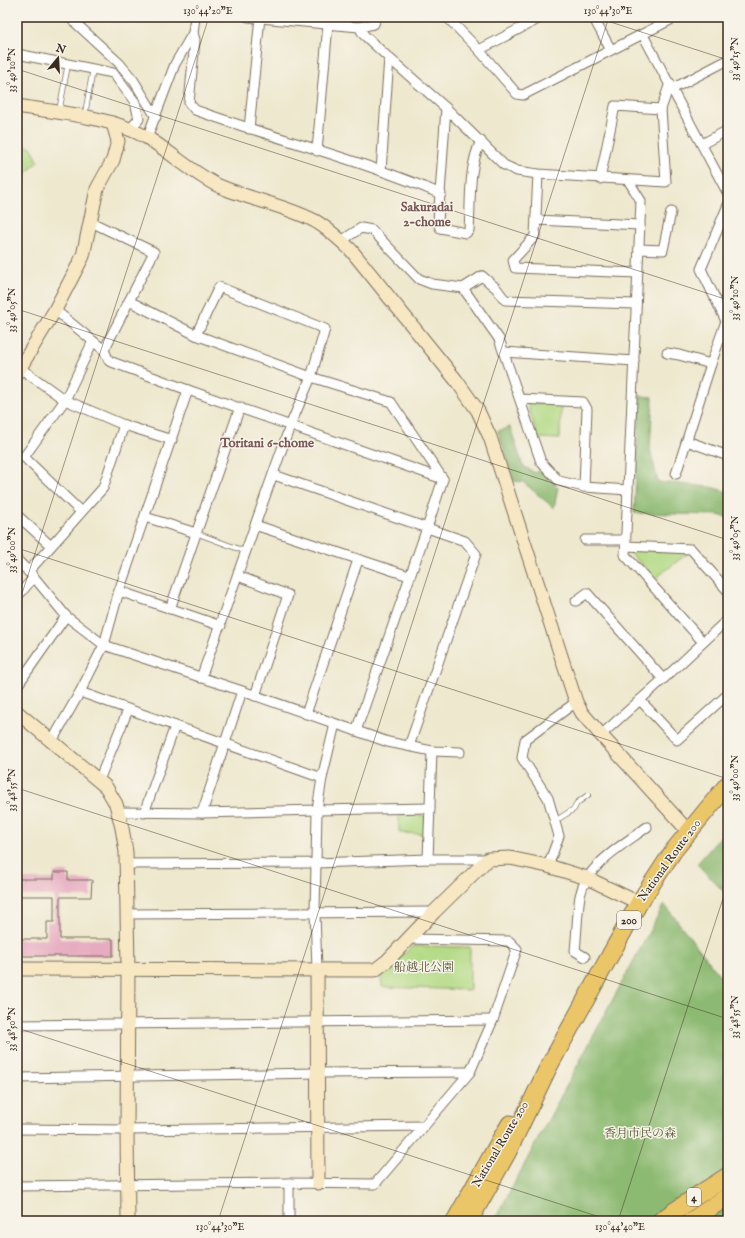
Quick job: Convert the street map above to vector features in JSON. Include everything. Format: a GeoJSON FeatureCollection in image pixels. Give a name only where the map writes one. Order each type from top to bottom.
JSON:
{"type":"FeatureCollection","features":[{"type":"Feature","properties":{"kind":"highway","name":"National Route 200"},"geometry":{"type":"LineString","coordinates":[[469,1221],[507,1153],[548,1068],[638,903],[688,831],[728,784]]}},
{"type":"Feature","properties":{"kind":"highway","name":"National Route 200"},"geometry":{"type":"LineString","coordinates":[[454,1221],[501,1139],[548,1068]]}},
{"type":"Feature","properties":{"kind":"highway","name":"4"},"geometry":{"type":"LineString","coordinates":[[660,1221],[728,1176]]}},
{"type":"Feature","properties":{"kind":"highway","name":"4"},"geometry":{"type":"LineString","coordinates":[[691,1221],[728,1196]]}},
{"type":"Feature","properties":{"kind":"street"},"geometry":{"type":"LineString","coordinates":[[69,17],[119,63],[134,81],[156,117]]}},
{"type":"Feature","properties":{"kind":"street"},"geometry":{"type":"LineString","coordinates":[[147,138],[175,64],[193,33],[195,17]]}},
{"type":"Feature","properties":{"kind":"street"},"geometry":{"type":"LineString","coordinates":[[248,17],[322,21],[359,27],[374,24],[376,17]]}},
{"type":"Feature","properties":{"kind":"street"},"geometry":{"type":"LineString","coordinates":[[447,17],[479,50],[517,94],[523,95],[676,17]]}},
{"type":"Feature","properties":{"kind":"street"},"geometry":{"type":"LineString","coordinates":[[479,50],[542,17]]}},
{"type":"Feature","properties":{"kind":"street"},"geometry":{"type":"LineString","coordinates":[[593,17],[611,50]]}},
{"type":"Feature","properties":{"kind":"street"},"geometry":{"type":"LineString","coordinates":[[249,129],[260,18]]}},
{"type":"Feature","properties":{"kind":"street"},"geometry":{"type":"LineString","coordinates":[[317,151],[322,21]]}},
{"type":"Feature","properties":{"kind":"street"},"geometry":{"type":"LineString","coordinates":[[359,27],[364,34],[389,58],[446,108],[504,165],[516,171],[538,174],[666,182],[661,109],[671,86],[728,60]]}},
{"type":"Feature","properties":{"kind":"street"},"geometry":{"type":"LineString","coordinates":[[193,33],[195,40],[189,103],[195,110],[402,178],[441,194]]}},
{"type":"Feature","properties":{"kind":"street"},"geometry":{"type":"LineString","coordinates":[[643,34],[728,194]]}},
{"type":"Feature","properties":{"kind":"street"},"geometry":{"type":"LineString","coordinates":[[17,54],[113,73],[135,102],[139,120],[130,129]]}},
{"type":"Feature","properties":{"kind":"street"},"geometry":{"type":"LineString","coordinates":[[381,171],[389,58]]}},
{"type":"Feature","properties":{"kind":"street"},"geometry":{"type":"LineString","coordinates":[[17,106],[84,117],[130,129],[147,138],[193,171],[219,186],[313,220],[330,231],[350,250],[456,380],[478,411],[490,437],[576,702],[582,713],[688,831]]}},
{"type":"Feature","properties":{"kind":"street"},"geometry":{"type":"LineString","coordinates":[[600,179],[615,106],[661,109]]}},
{"type":"Feature","properties":{"kind":"street"},"geometry":{"type":"LineString","coordinates":[[446,108],[438,222],[440,228],[466,233],[469,230],[472,175],[477,148],[481,141]]}},
{"type":"Feature","properties":{"kind":"street"},"geometry":{"type":"LineString","coordinates":[[113,124],[118,141],[113,160],[97,190],[83,256],[55,310],[19,371],[65,400],[124,425],[172,440]]}},
{"type":"Feature","properties":{"kind":"street"},"geometry":{"type":"LineString","coordinates":[[702,144],[728,130]]}},
{"type":"Feature","properties":{"kind":"street"},"geometry":{"type":"LineString","coordinates":[[538,174],[535,236],[513,260],[514,268],[638,274]]}},
{"type":"Feature","properties":{"kind":"street"},"geometry":{"type":"LineString","coordinates":[[628,180],[641,201],[625,555],[703,642]]}},
{"type":"Feature","properties":{"kind":"street"},"geometry":{"type":"LineString","coordinates":[[676,474],[711,364],[727,321],[701,269],[728,205]]}},
{"type":"Feature","properties":{"kind":"street"},"geometry":{"type":"LineString","coordinates":[[639,249],[663,250],[671,212]]}},
{"type":"Feature","properties":{"kind":"street"},"geometry":{"type":"LineString","coordinates":[[536,220],[640,225]]}},
{"type":"Feature","properties":{"kind":"street"},"geometry":{"type":"LineString","coordinates":[[91,222],[154,252],[104,350]]}},
{"type":"Feature","properties":{"kind":"street"},"geometry":{"type":"LineString","coordinates":[[341,241],[362,228],[372,230],[419,279],[432,284],[464,288],[482,276],[496,288],[505,300],[636,304]]}},
{"type":"Feature","properties":{"kind":"street"},"geometry":{"type":"LineString","coordinates":[[196,335],[220,287],[325,329],[311,377],[290,426],[202,678]]}},
{"type":"Feature","properties":{"kind":"street"},"geometry":{"type":"LineString","coordinates":[[464,288],[499,339],[541,462],[559,481],[584,487],[628,490]]}},
{"type":"Feature","properties":{"kind":"street"},"geometry":{"type":"LineString","coordinates":[[129,301],[196,335],[311,377],[391,402],[443,478]]}},
{"type":"Feature","properties":{"kind":"street"},"geometry":{"type":"LineString","coordinates":[[55,310],[104,350],[109,361],[290,426],[443,478]]}},
{"type":"Feature","properties":{"kind":"street"},"geometry":{"type":"LineString","coordinates":[[81,512],[24,457],[65,400],[93,341]]}},
{"type":"Feature","properties":{"kind":"street"},"geometry":{"type":"LineString","coordinates":[[504,352],[634,361]]}},
{"type":"Feature","properties":{"kind":"street"},"geometry":{"type":"LineString","coordinates":[[667,353],[711,364]]}},
{"type":"Feature","properties":{"kind":"street"},"geometry":{"type":"LineString","coordinates":[[52,741],[80,692],[104,645],[119,591],[146,517],[188,390]]}},
{"type":"Feature","properties":{"kind":"street"},"geometry":{"type":"LineString","coordinates":[[520,399],[583,402],[587,409],[584,487]]}},
{"type":"Feature","properties":{"kind":"street"},"geometry":{"type":"LineString","coordinates":[[170,609],[240,407]]}},
{"type":"Feature","properties":{"kind":"street"},"geometry":{"type":"LineString","coordinates":[[17,597],[51,546],[103,488],[124,425]]}},
{"type":"Feature","properties":{"kind":"street"},"geometry":{"type":"LineString","coordinates":[[687,441],[728,456]]}},
{"type":"Feature","properties":{"kind":"street"},"geometry":{"type":"LineString","coordinates":[[274,475],[465,541],[476,554],[409,746]]}},
{"type":"Feature","properties":{"kind":"street"},"geometry":{"type":"LineString","coordinates":[[356,731],[443,478]]}},
{"type":"Feature","properties":{"kind":"street"},"geometry":{"type":"LineString","coordinates":[[17,515],[51,546]]}},
{"type":"Feature","properties":{"kind":"street"},"geometry":{"type":"LineString","coordinates":[[146,517],[196,533]]}},
{"type":"Feature","properties":{"kind":"street"},"geometry":{"type":"LineString","coordinates":[[255,525],[409,576]]}},
{"type":"Feature","properties":{"kind":"street"},"geometry":{"type":"LineString","coordinates":[[585,540],[691,549],[728,591]]}},
{"type":"Feature","properties":{"kind":"street"},"geometry":{"type":"LineString","coordinates":[[17,560],[31,574],[66,616],[104,645],[388,742],[432,751],[460,752]]}},
{"type":"Feature","properties":{"kind":"street"},"geometry":{"type":"LineString","coordinates":[[306,714],[358,560]]}},
{"type":"Feature","properties":{"kind":"street"},"geometry":{"type":"LineString","coordinates":[[238,576],[288,595],[255,696]]}},
{"type":"Feature","properties":{"kind":"street"},"geometry":{"type":"LineString","coordinates":[[119,591],[221,626]]}},
{"type":"Feature","properties":{"kind":"street"},"geometry":{"type":"LineString","coordinates":[[576,601],[588,593],[663,679]]}},
{"type":"Feature","properties":{"kind":"street"},"geometry":{"type":"LineString","coordinates":[[17,686],[66,616]]}},
{"type":"Feature","properties":{"kind":"street"},"geometry":{"type":"LineString","coordinates":[[601,735],[728,619]]}},
{"type":"Feature","properties":{"kind":"street"},"geometry":{"type":"LineString","coordinates":[[202,813],[242,691]]}},
{"type":"Feature","properties":{"kind":"street"},"geometry":{"type":"LineString","coordinates":[[80,692],[322,778]]}},
{"type":"Feature","properties":{"kind":"street"},"geometry":{"type":"LineString","coordinates":[[640,700],[677,740],[728,694]]}},
{"type":"Feature","properties":{"kind":"street"},"geometry":{"type":"LineString","coordinates":[[548,866],[559,836],[548,798],[522,758],[525,740],[576,702]]}},
{"type":"Feature","properties":{"kind":"street"},"geometry":{"type":"LineString","coordinates":[[99,780],[128,710]]}},
{"type":"Feature","properties":{"kind":"street"},"geometry":{"type":"LineString","coordinates":[[17,712],[99,780],[106,787],[116,804],[118,812],[126,852],[128,970],[126,1023],[126,1130],[128,1221]]}},
{"type":"Feature","properties":{"kind":"street"},"geometry":{"type":"LineString","coordinates":[[318,1183],[316,1022],[317,969],[315,914],[317,810],[322,778],[335,724]]}},
{"type":"Feature","properties":{"kind":"street"},"geometry":{"type":"LineString","coordinates":[[144,813],[175,726]]}},
{"type":"Feature","properties":{"kind":"street"},"geometry":{"type":"LineString","coordinates":[[428,859],[432,751]]}},
{"type":"Feature","properties":{"kind":"street"},"geometry":{"type":"LineString","coordinates":[[118,812],[202,813],[430,808]]}},
{"type":"Feature","properties":{"kind":"street"},"geometry":{"type":"LineString","coordinates":[[585,957],[575,951],[580,895],[587,878],[596,866],[647,827]]}},
{"type":"Feature","properties":{"kind":"street"},"geometry":{"type":"LineString","coordinates":[[126,864],[316,863],[510,858],[548,866],[587,878],[638,903]]}},
{"type":"Feature","properties":{"kind":"street"},"geometry":{"type":"LineString","coordinates":[[17,969],[375,970],[387,961],[488,859]]}},
{"type":"Feature","properties":{"kind":"street"},"geometry":{"type":"LineString","coordinates":[[127,914],[315,914],[434,912]]}},
{"type":"Feature","properties":{"kind":"street"},"geometry":{"type":"LineString","coordinates":[[17,1186],[289,1182],[375,1184],[470,1072],[493,1020],[517,949],[509,941],[409,938]]}},
{"type":"Feature","properties":{"kind":"street"},"geometry":{"type":"LineString","coordinates":[[17,1024],[493,1020]]}},
{"type":"Feature","properties":{"kind":"street"},"geometry":{"type":"LineString","coordinates":[[17,1078],[470,1072]]}},
{"type":"Feature","properties":{"kind":"street"},"geometry":{"type":"LineString","coordinates":[[17,1129],[126,1130],[318,1126],[424,1126]]}},
{"type":"Feature","properties":{"kind":"street"},"geometry":{"type":"LineString","coordinates":[[289,1182],[289,1221]]}},
{"type":"Feature","properties":{"kind":"lane"},"geometry":{"type":"LineString","coordinates":[[59,113],[68,64]]}},
{"type":"Feature","properties":{"kind":"lane"},"geometry":{"type":"LineString","coordinates":[[84,117],[93,69]]}},
{"type":"Feature","properties":{"kind":"lane"},"geometry":{"type":"LineString","coordinates":[[196,533],[247,552]]}},
{"type":"Feature","properties":{"kind":"lane"},"geometry":{"type":"LineString","coordinates":[[555,821],[574,809],[576,803],[588,795]]}},
{"type":"Feature","properties":{"kind":"green space"},"geometry":{"type":"Polygon","coordinates":[[[17,143],[32,148],[38,161],[26,174],[17,198],[17,143]]]}},
{"type":"Feature","properties":{"kind":"green space"},"geometry":{"type":"Polygon","coordinates":[[[640,396],[653,397],[650,449],[658,482],[711,487],[728,492],[728,518],[718,515],[634,513],[640,396]]]}},
{"type":"Feature","properties":{"kind":"green space"},"geometry":{"type":"Polygon","coordinates":[[[527,403],[561,405],[560,439],[538,438],[527,403]]]}},
{"type":"Feature","properties":{"kind":"green space"},"geometry":{"type":"Polygon","coordinates":[[[510,427],[523,466],[535,473],[539,469],[558,487],[554,508],[523,482],[514,481],[498,431],[510,427]]]}},
{"type":"Feature","properties":{"kind":"green space"},"geometry":{"type":"Polygon","coordinates":[[[632,550],[689,552],[656,578],[632,555],[632,550]]]}},
{"type":"Feature","properties":{"kind":"green space"},"geometry":{"type":"Polygon","coordinates":[[[399,815],[425,815],[425,834],[399,833],[399,815]]]}},
{"type":"Feature","properties":{"kind":"green space"},"geometry":{"type":"Polygon","coordinates":[[[728,828],[728,896],[697,864],[728,828]]]}},
{"type":"Feature","properties":{"kind":"green space","name":"香月市民の森"},"geometry":{"type":"Polygon","coordinates":[[[664,904],[728,986],[728,1221],[494,1221],[664,904]]]}},
{"type":"Feature","properties":{"kind":"green space","name":"船越北公園"},"geometry":{"type":"Polygon","coordinates":[[[413,946],[470,947],[470,990],[382,987],[381,975],[413,946]]]}},
{"type":"Feature","properties":{"kind":"building"},"geometry":{"type":"Polygon","coordinates":[[[54,872],[68,872],[68,880],[92,880],[91,897],[60,897],[60,939],[113,939],[113,956],[17,956],[17,939],[47,939],[47,922],[54,922],[54,896],[17,896],[17,879],[54,879],[54,872]]]}},
{"type":"Feature","properties":{"kind":"district","name":"Sakuradai 2-chome"},"geometry":{"type":"Point","coordinates":[427,214]}},
{"type":"Feature","properties":{"kind":"district","name":"Toritani 6-chome"},"geometry":{"type":"Point","coordinates":[267,442]}}]}
